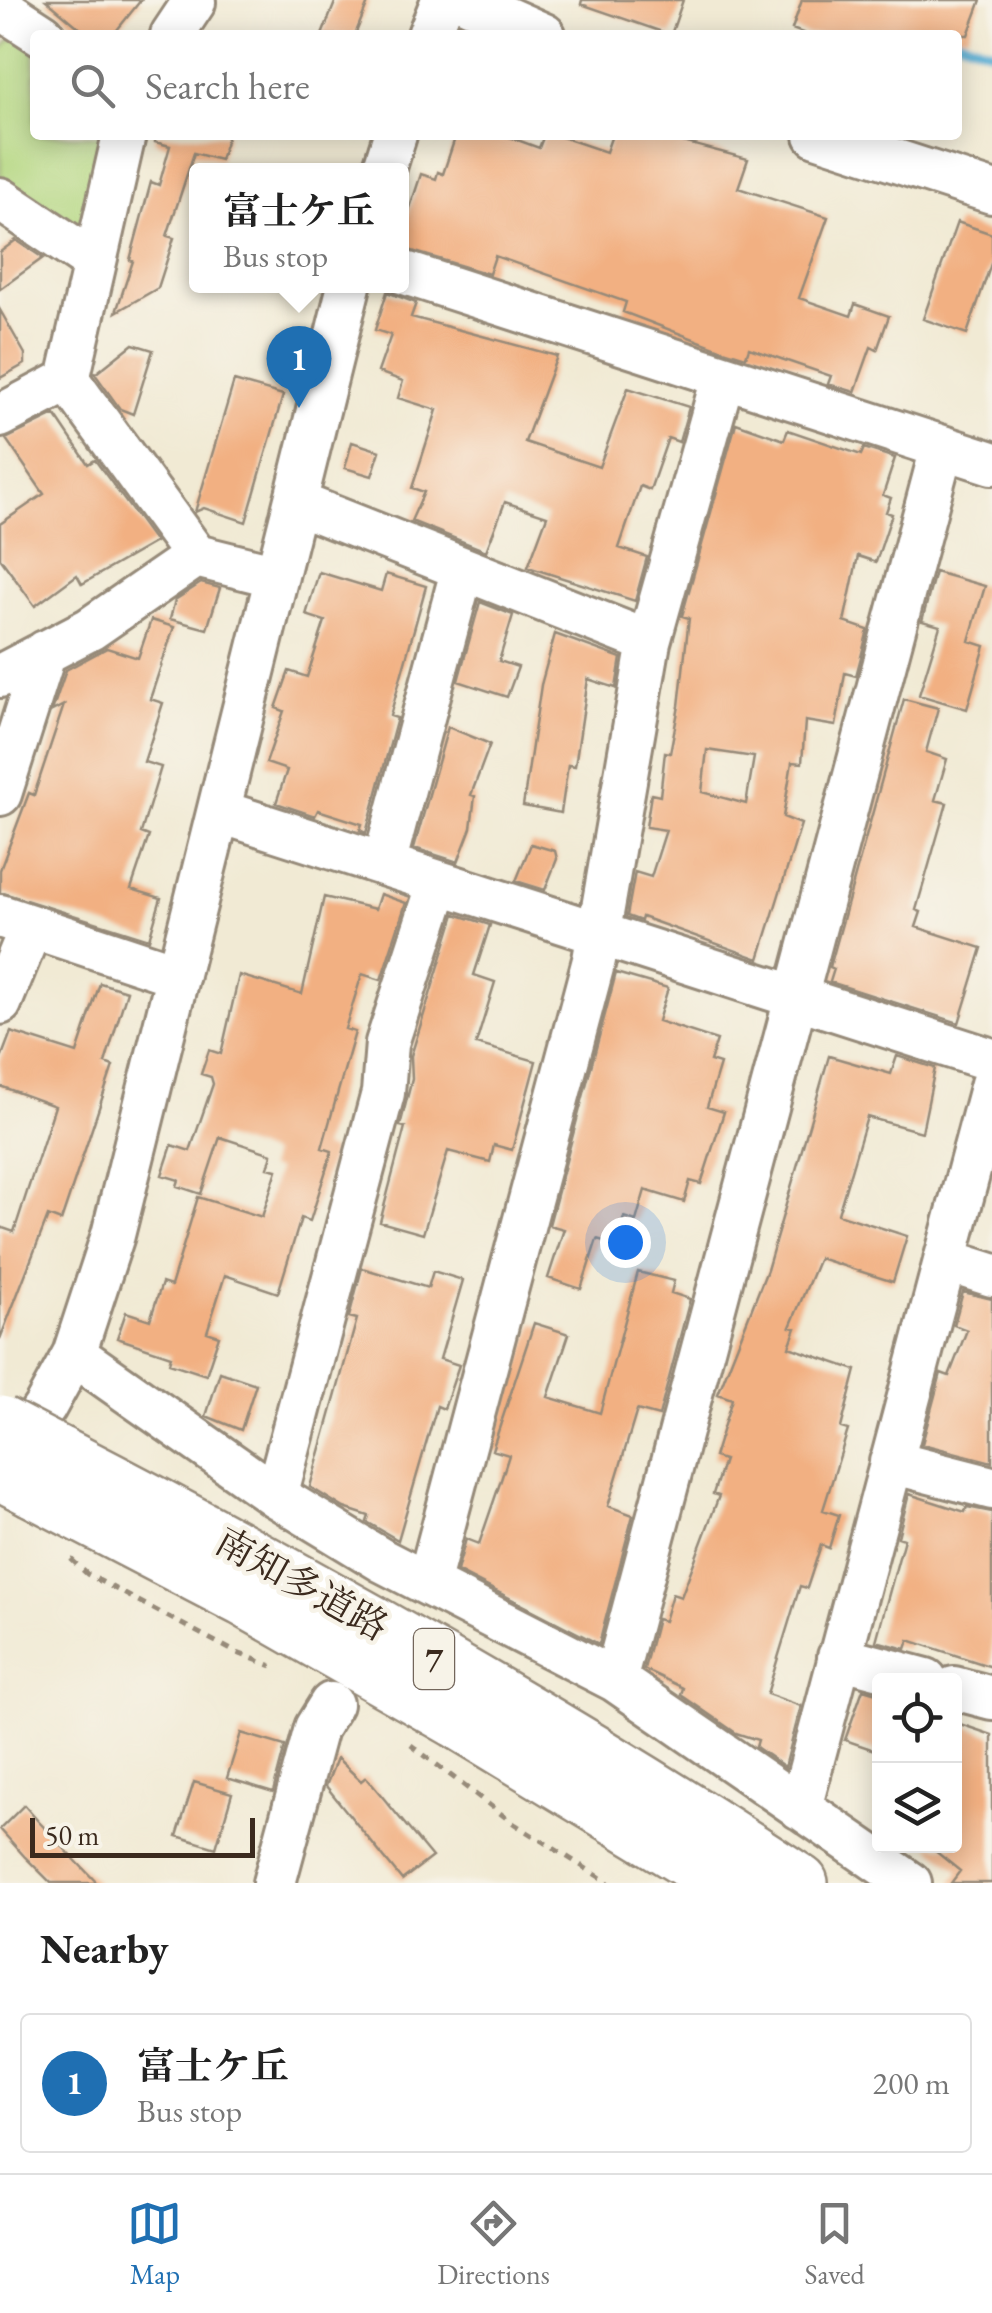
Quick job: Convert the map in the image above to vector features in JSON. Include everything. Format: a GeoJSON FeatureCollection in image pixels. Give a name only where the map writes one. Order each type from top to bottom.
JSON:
{"type":"FeatureCollection","features":[{"type":"Feature","properties":{"kind":"highway","name":"南知多道路"},"geometry":{"type":"LineString","coordinates":[[0,1424],[23,1472],[276,1616],[726,1883]]}},
{"type":"Feature","properties":{"kind":"highway","name":"南知多道路"},"geometry":{"type":"LineString","coordinates":[[23,1472],[283,1571],[711,1824],[800,1883]]}},
{"type":"Feature","properties":{"kind":"street"},"geometry":{"type":"LineString","coordinates":[[431,30],[444,0]]}},
{"type":"Feature","properties":{"kind":"street"},"geometry":{"type":"LineString","coordinates":[[465,0],[533,30]]}},
{"type":"Feature","properties":{"kind":"street"},"geometry":{"type":"LineString","coordinates":[[123,140],[68,380],[196,556],[277,576]]}},
{"type":"Feature","properties":{"kind":"street"},"geometry":{"type":"LineString","coordinates":[[831,140],[992,192]]}},
{"type":"Feature","properties":{"kind":"street"},"geometry":{"type":"LineString","coordinates":[[9,218],[94,262]]}},
{"type":"Feature","properties":{"kind":"street"},"geometry":{"type":"LineString","coordinates":[[409,274],[992,463]]}},
{"type":"Feature","properties":{"kind":"street"},"geometry":{"type":"LineString","coordinates":[[23,1472],[45,1407],[74,1354],[113,1235],[347,293]]}},
{"type":"Feature","properties":{"kind":"street"},"geometry":{"type":"LineString","coordinates":[[428,1584],[598,934],[649,642],[723,378]]}},
{"type":"Feature","properties":{"kind":"street"},"geometry":{"type":"LineString","coordinates":[[0,416],[68,380]]}},
{"type":"Feature","properties":{"kind":"street"},"geometry":{"type":"LineString","coordinates":[[614,1680],[942,448]]}},
{"type":"Feature","properties":{"kind":"street"},"geometry":{"type":"LineString","coordinates":[[297,502],[462,571],[649,642]]}},
{"type":"Feature","properties":{"kind":"street"},"geometry":{"type":"LineString","coordinates":[[0,676],[90,628],[196,556]]}},
{"type":"Feature","properties":{"kind":"street"},"geometry":{"type":"LineString","coordinates":[[384,864],[462,571]]}},
{"type":"Feature","properties":{"kind":"street"},"geometry":{"type":"LineString","coordinates":[[0,794],[45,652]]}},
{"type":"Feature","properties":{"kind":"street"},"geometry":{"type":"LineString","coordinates":[[221,812],[992,1060]]}},
{"type":"Feature","properties":{"kind":"street"},"geometry":{"type":"LineString","coordinates":[[276,1496],[384,1093],[387,1044],[439,883]]}},
{"type":"Feature","properties":{"kind":"street"},"geometry":{"type":"LineString","coordinates":[[0,1003],[15,922],[178,974]]}},
{"type":"Feature","properties":{"kind":"street"},"geometry":{"type":"LineString","coordinates":[[800,1808],[992,1084]]}},
{"type":"Feature","properties":{"kind":"street"},"geometry":{"type":"LineString","coordinates":[[945,1260],[992,1275]]}},
{"type":"Feature","properties":{"kind":"street"},"geometry":{"type":"LineString","coordinates":[[74,1354],[276,1496],[428,1584],[614,1680],[910,1883]]}},
{"type":"Feature","properties":{"kind":"street"},"geometry":{"type":"LineString","coordinates":[[891,1462],[992,1488]]}},
{"type":"Feature","properties":{"kind":"street"},"geometry":{"type":"LineString","coordinates":[[839,1657],[900,1673]]}},
{"type":"Feature","properties":{"kind":"street"},"geometry":{"type":"LineString","coordinates":[[962,1690],[992,1698]]}},
{"type":"Feature","properties":{"kind":"street"},"geometry":{"type":"LineString","coordinates":[[274,1883],[310,1744],[332,1704]]}},
{"type":"Feature","properties":{"kind":"green space"},"geometry":{"type":"Polygon","coordinates":[[[25,38],[30,42],[30,140],[110,140],[89,225],[71,234],[0,187],[0,50],[10,40],[25,38]]]}},
{"type":"Feature","properties":{"kind":"building"},"geometry":{"type":"Polygon","coordinates":[[[46,0],[141,0],[117,30],[82,30],[46,0]]]}},
{"type":"Feature","properties":{"kind":"building"},"geometry":{"type":"Polygon","coordinates":[[[336,0],[369,0],[357,30],[324,30],[336,0]]]}},
{"type":"Feature","properties":{"kind":"building"},"geometry":{"type":"Polygon","coordinates":[[[582,0],[683,0],[673,30],[656,30],[581,4],[582,0]]]}},
{"type":"Feature","properties":{"kind":"building"},"geometry":{"type":"Polygon","coordinates":[[[802,0],[981,0],[968,35],[962,35],[962,30],[792,29],[802,0]]]}},
{"type":"Feature","properties":{"kind":"building"},"geometry":{"type":"Polygon","coordinates":[[[226,140],[220,160],[194,153],[189,163],[167,236],[174,238],[158,288],[116,312],[133,261],[130,260],[151,182],[159,185],[170,146],[155,142],[226,140]]]}},
{"type":"Feature","properties":{"kind":"building"},"geometry":{"type":"Polygon","coordinates":[[[454,140],[517,140],[539,148],[542,140],[571,140],[606,152],[610,140],[676,140],[748,159],[738,188],[828,217],[799,298],[851,316],[855,304],[889,316],[877,350],[871,347],[855,392],[828,384],[831,376],[749,348],[746,357],[720,349],[623,312],[626,302],[495,256],[489,274],[409,250],[409,211],[421,174],[436,179],[438,172],[443,174],[454,140]]]}},
{"type":"Feature","properties":{"kind":"building"},"geometry":{"type":"Polygon","coordinates":[[[957,222],[992,234],[992,261],[967,334],[923,319],[957,222]]]}},
{"type":"Feature","properties":{"kind":"building"},"geometry":{"type":"Polygon","coordinates":[[[16,240],[43,258],[0,289],[0,252],[16,240]]]}},
{"type":"Feature","properties":{"kind":"building"},"geometry":{"type":"Polygon","coordinates":[[[390,293],[416,303],[411,317],[557,356],[525,442],[599,467],[628,388],[689,407],[679,442],[668,438],[650,490],[640,486],[619,548],[647,557],[635,601],[528,567],[547,516],[505,502],[486,551],[411,521],[424,492],[412,488],[437,410],[398,398],[403,381],[378,372],[391,335],[375,330],[390,293]]]}},
{"type":"Feature","properties":{"kind":"building"},"geometry":{"type":"Polygon","coordinates":[[[0,310],[25,354],[25,364],[0,378],[0,310]]]}},
{"type":"Feature","properties":{"kind":"building"},"geometry":{"type":"Polygon","coordinates":[[[133,344],[153,350],[133,414],[120,409],[95,374],[133,344]]]}},
{"type":"Feature","properties":{"kind":"building"},"geometry":{"type":"Polygon","coordinates":[[[234,381],[283,395],[246,522],[204,508],[195,512],[234,381]]]}},
{"type":"Feature","properties":{"kind":"building"},"geometry":{"type":"Polygon","coordinates":[[[55,415],[88,464],[95,460],[155,542],[82,584],[77,575],[35,606],[0,558],[0,524],[44,494],[6,439],[55,415]]]}},
{"type":"Feature","properties":{"kind":"building"},"geometry":{"type":"Polygon","coordinates":[[[736,423],[784,440],[788,430],[861,455],[864,448],[895,458],[883,495],[891,498],[886,512],[892,514],[876,562],[858,556],[844,622],[868,630],[856,676],[845,673],[836,726],[805,721],[802,763],[792,762],[783,817],[801,824],[759,959],[642,917],[641,921],[627,916],[635,872],[651,877],[666,830],[646,827],[651,794],[660,796],[665,752],[670,753],[679,706],[689,618],[682,616],[736,423]],[[707,750],[702,792],[746,804],[754,757],[707,750]]]}},
{"type":"Feature","properties":{"kind":"building"},"geometry":{"type":"Polygon","coordinates":[[[352,442],[380,451],[372,476],[345,468],[352,442]]]}},
{"type":"Feature","properties":{"kind":"building"},"geometry":{"type":"Polygon","coordinates":[[[319,572],[381,591],[386,574],[426,586],[390,716],[397,718],[366,833],[360,830],[362,824],[318,810],[315,816],[276,803],[287,770],[266,763],[284,711],[276,708],[289,671],[307,677],[325,621],[306,615],[319,572]]]}},
{"type":"Feature","properties":{"kind":"building"},"geometry":{"type":"Polygon","coordinates":[[[935,572],[985,586],[969,641],[985,646],[967,709],[919,695],[940,626],[922,621],[935,572]]]}},
{"type":"Feature","properties":{"kind":"building"},"geometry":{"type":"Polygon","coordinates":[[[201,583],[220,588],[207,629],[170,619],[175,600],[201,583]]]}},
{"type":"Feature","properties":{"kind":"building"},"geometry":{"type":"Polygon","coordinates":[[[480,602],[513,615],[499,661],[518,667],[507,697],[458,681],[480,602]]]}},
{"type":"Feature","properties":{"kind":"building"},"geometry":{"type":"Polygon","coordinates":[[[151,620],[174,627],[150,699],[163,703],[144,762],[161,767],[141,833],[149,836],[131,889],[161,898],[149,939],[0,892],[0,870],[29,793],[34,795],[64,705],[52,711],[66,670],[107,648],[138,658],[151,620]]]}},
{"type":"Feature","properties":{"kind":"building"},"geometry":{"type":"Polygon","coordinates":[[[555,634],[621,658],[616,688],[588,679],[575,766],[568,765],[561,813],[523,806],[541,685],[555,634]]]}},
{"type":"Feature","properties":{"kind":"building"},"geometry":{"type":"Polygon","coordinates":[[[904,699],[938,708],[926,752],[947,759],[935,800],[947,803],[916,910],[921,912],[916,927],[982,948],[959,1023],[830,982],[834,969],[830,967],[904,699]]]}},
{"type":"Feature","properties":{"kind":"building"},"geometry":{"type":"Polygon","coordinates":[[[448,727],[490,744],[471,795],[475,796],[471,828],[458,862],[414,848],[448,727]]]}},
{"type":"Feature","properties":{"kind":"building"},"geometry":{"type":"Polygon","coordinates":[[[531,844],[555,851],[557,859],[545,890],[516,881],[531,844]]]}},
{"type":"Feature","properties":{"kind":"building"},"geometry":{"type":"Polygon","coordinates":[[[380,894],[406,903],[381,980],[362,974],[345,1029],[355,1032],[322,1148],[332,1151],[310,1221],[301,1218],[278,1293],[225,1275],[207,1332],[219,1336],[206,1375],[169,1363],[171,1356],[117,1338],[126,1312],[150,1320],[162,1283],[171,1286],[198,1197],[262,1217],[277,1170],[268,1168],[272,1154],[220,1137],[201,1194],[177,1186],[179,1180],[162,1175],[172,1145],[190,1151],[213,1084],[211,1077],[201,1074],[209,1050],[221,1054],[239,975],[302,994],[324,897],[375,909],[380,894]]]}},
{"type":"Feature","properties":{"kind":"building"},"geometry":{"type":"Polygon","coordinates":[[[455,914],[490,925],[474,975],[495,982],[476,1044],[536,1061],[512,1150],[494,1145],[490,1162],[448,1151],[423,1234],[380,1222],[405,1127],[400,1126],[412,1079],[411,1056],[455,914]]]}},
{"type":"Feature","properties":{"kind":"building"},"geometry":{"type":"Polygon","coordinates":[[[616,973],[668,988],[658,1021],[717,1040],[710,1061],[720,1064],[707,1107],[724,1112],[701,1184],[690,1181],[684,1202],[645,1190],[636,1221],[624,1217],[615,1244],[597,1239],[581,1289],[548,1278],[564,1229],[549,1225],[616,973]]]}},
{"type":"Feature","properties":{"kind":"building"},"geometry":{"type":"Polygon","coordinates":[[[100,983],[127,991],[105,1063],[113,1066],[61,1221],[48,1216],[0,1339],[0,1227],[14,1232],[55,1106],[0,1086],[0,1061],[11,1032],[77,1053],[100,983]]]}},
{"type":"Feature","properties":{"kind":"building"},"geometry":{"type":"Polygon","coordinates":[[[829,1056],[891,1074],[897,1056],[935,1068],[922,1132],[867,1117],[838,1214],[907,1236],[893,1282],[819,1258],[790,1327],[796,1328],[789,1347],[856,1370],[841,1428],[848,1430],[823,1510],[839,1515],[829,1548],[821,1545],[807,1588],[800,1586],[767,1694],[801,1706],[785,1767],[756,1747],[758,1740],[736,1733],[681,1695],[683,1688],[644,1669],[657,1619],[664,1621],[672,1594],[681,1597],[719,1496],[713,1494],[724,1460],[714,1457],[732,1399],[718,1394],[767,1270],[829,1056]]]}},
{"type":"Feature","properties":{"kind":"building"},"geometry":{"type":"Polygon","coordinates":[[[362,1268],[428,1288],[433,1271],[463,1280],[440,1359],[459,1365],[444,1409],[437,1406],[398,1540],[367,1522],[369,1516],[344,1508],[310,1487],[357,1319],[349,1317],[362,1268]]]}},
{"type":"Feature","properties":{"kind":"building"},"geometry":{"type":"Polygon","coordinates":[[[638,1272],[674,1281],[671,1293],[690,1299],[659,1416],[637,1410],[608,1506],[633,1515],[599,1644],[457,1571],[466,1539],[479,1544],[509,1455],[492,1450],[534,1323],[569,1334],[548,1397],[600,1413],[638,1272]]]}},
{"type":"Feature","properties":{"kind":"building"},"geometry":{"type":"Polygon","coordinates":[[[963,1292],[992,1299],[992,1462],[922,1444],[941,1373],[949,1376],[967,1330],[954,1325],[963,1292]]]}},
{"type":"Feature","properties":{"kind":"building"},"geometry":{"type":"Polygon","coordinates":[[[220,1372],[256,1384],[241,1430],[206,1416],[220,1372]]]}},
{"type":"Feature","properties":{"kind":"building"},"geometry":{"type":"Polygon","coordinates":[[[909,1494],[965,1512],[967,1507],[992,1512],[992,1667],[909,1640],[906,1649],[876,1641],[904,1539],[898,1537],[909,1494]]]}},
{"type":"Feature","properties":{"kind":"building"},"geometry":{"type":"Polygon","coordinates":[[[863,1689],[872,1692],[872,1749],[845,1740],[863,1689]]]}},
{"type":"Feature","properties":{"kind":"building"},"geometry":{"type":"Polygon","coordinates":[[[962,1725],[992,1735],[992,1883],[951,1883],[960,1871],[938,1853],[962,1853],[962,1725]]]}},
{"type":"Feature","properties":{"kind":"building"},"geometry":{"type":"Polygon","coordinates":[[[241,1733],[285,1746],[273,1792],[227,1778],[241,1733]]]}},
{"type":"Feature","properties":{"kind":"building"},"geometry":{"type":"Polygon","coordinates":[[[337,1758],[361,1781],[366,1777],[432,1857],[402,1880],[326,1786],[337,1758]]]}},
{"type":"Feature","properties":{"kind":"building"},"geometry":{"type":"Polygon","coordinates":[[[194,1782],[232,1793],[216,1848],[177,1836],[194,1782]]]}},
{"type":"Feature","properties":{"kind":"building"},"geometry":{"type":"Polygon","coordinates":[[[24,1805],[97,1883],[51,1883],[25,1857],[0,1829],[24,1805]]]}},
{"type":"Feature","properties":{"kind":"waterway"},"geometry":{"type":"LineString","coordinates":[[962,41],[992,51]]}},
{"type":"Feature","properties":{"kind":"place","name":"富士ケ丘"},"geometry":{"type":"Point","coordinates":[299,408]}}]}
